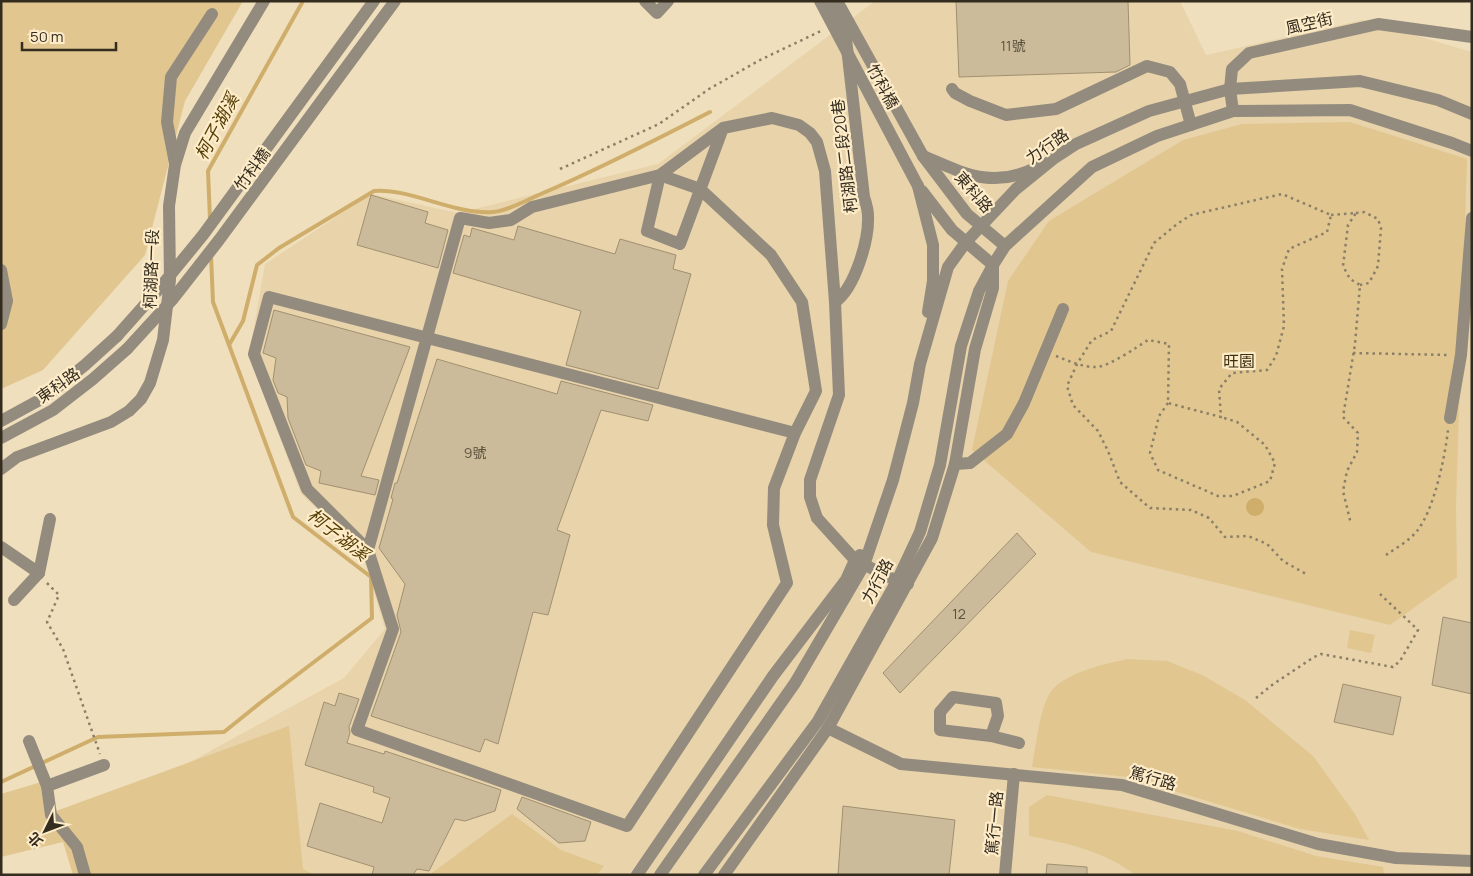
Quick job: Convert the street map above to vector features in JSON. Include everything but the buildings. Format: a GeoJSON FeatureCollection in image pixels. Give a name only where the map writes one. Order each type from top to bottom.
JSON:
{"type":"FeatureCollection","features":[{"type":"Feature","properties":{"kind":"street","name":"柯湖路一段"},"geometry":{"type":"LineString","coordinates":[[1,469],[17,457],[111,422],[129,411],[141,399],[150,383],[163,340],[170,280],[169,206],[175,165],[185,133],[264,1]]}},
{"type":"Feature","properties":{"kind":"street","name":"竹科橋"},"geometry":{"type":"LineString","coordinates":[[117,336],[203,235],[374,1]]}},
{"type":"Feature","properties":{"kind":"street","name":"竹科橋"},"geometry":{"type":"LineString","coordinates":[[127,349],[172,300],[219,240],[395,1]]}},
{"type":"Feature","properties":{"kind":"street"},"geometry":{"type":"LineString","coordinates":[[645,1],[657,13],[668,1]]}},
{"type":"Feature","properties":{"kind":"street","name":"竹科橋"},"geometry":{"type":"LineString","coordinates":[[820,1],[918,186]]}},
{"type":"Feature","properties":{"kind":"street","name":"柯湖路二段20巷"},"geometry":{"type":"LineString","coordinates":[[829,1],[846,39],[864,197],[868,216],[866,238],[853,278],[843,296],[835,302]]}},
{"type":"Feature","properties":{"kind":"street","name":"竹科橋"},"geometry":{"type":"LineString","coordinates":[[838,1],[923,156]]}},
{"type":"Feature","properties":{"kind":"street"},"geometry":{"type":"LineString","coordinates":[[839,20],[848,1]]}},
{"type":"Feature","properties":{"kind":"street"},"geometry":{"type":"LineString","coordinates":[[175,165],[167,122],[171,78],[212,14]]}},
{"type":"Feature","properties":{"kind":"street","name":"風空街"},"geometry":{"type":"LineString","coordinates":[[1234,111],[1230,88],[1232,68],[1249,53],[1378,24],[1472,37]]}},
{"type":"Feature","properties":{"kind":"street"},"geometry":{"type":"LineString","coordinates":[[952,89],[955,93],[970,101],[1006,115],[1056,109],[1147,66],[1170,72],[1180,84],[1191,124]]}},
{"type":"Feature","properties":{"kind":"street","name":"力行路"},"geometry":{"type":"LineString","coordinates":[[660,875],[795,683],[873,540],[893,480],[913,403],[920,364],[948,266],[981,225],[1016,189],[1076,144],[1149,111],[1230,88],[1360,82],[1438,100],[1472,114]]}},
{"type":"Feature","properties":{"kind":"street","name":"力行路"},"geometry":{"type":"LineString","coordinates":[[724,875],[828,728],[902,582],[920,532],[940,465],[961,346],[979,291],[992,265],[1006,246],[1092,167],[1157,136],[1234,111],[1350,110],[1472,151]]}},
{"type":"Feature","properties":{"kind":"street"},"geometry":{"type":"LineString","coordinates":[[368,550],[460,218],[489,223],[511,220],[532,207],[660,175],[723,128],[772,118],[799,125],[810,133],[817,142],[825,171],[835,302],[839,395],[810,480],[810,497],[817,518],[860,562],[902,582]]}},
{"type":"Feature","properties":{"kind":"street"},"geometry":{"type":"LineString","coordinates":[[660,175],[647,231],[680,244],[723,128]]}},
{"type":"Feature","properties":{"kind":"street"},"geometry":{"type":"LineString","coordinates":[[923,156],[963,173],[988,179],[1009,177],[1028,172],[1054,159]]}},
{"type":"Feature","properties":{"kind":"street","name":"東科路"},"geometry":{"type":"LineString","coordinates":[[923,156],[967,214],[1006,246]]}},
{"type":"Feature","properties":{"kind":"street"},"geometry":{"type":"LineString","coordinates":[[660,175],[700,189],[771,255],[802,302],[816,391],[795,433],[774,488],[773,525],[787,583],[627,826],[357,730],[392,629],[368,550],[307,489],[254,354],[269,297],[795,433]]}},
{"type":"Feature","properties":{"kind":"street"},"geometry":{"type":"LineString","coordinates":[[918,186],[952,230],[992,265]]}},
{"type":"Feature","properties":{"kind":"street"},"geometry":{"type":"LineString","coordinates":[[918,186],[933,245],[933,281],[920,364]]}},
{"type":"Feature","properties":{"kind":"street"},"geometry":{"type":"LineString","coordinates":[[1450,418],[1461,355],[1472,218]]}},
{"type":"Feature","properties":{"kind":"street","name":"力行路"},"geometry":{"type":"LineString","coordinates":[[704,875],[818,721],[902,582],[932,538],[955,464],[975,349],[993,288],[992,265]]}},
{"type":"Feature","properties":{"kind":"street"},"geometry":{"type":"LineString","coordinates":[[1,270],[7,301],[1,324]]}},
{"type":"Feature","properties":{"kind":"street"},"geometry":{"type":"LineString","coordinates":[[955,464],[970,463],[1007,434],[1024,403],[1063,309]]}},
{"type":"Feature","properties":{"kind":"street","name":"東科路"},"geometry":{"type":"LineString","coordinates":[[1,421],[45,396],[85,365],[117,336]]}},
{"type":"Feature","properties":{"kind":"street","name":"東科路"},"geometry":{"type":"LineString","coordinates":[[1,438],[53,410],[93,379],[127,349]]}},
{"type":"Feature","properties":{"kind":"street"},"geometry":{"type":"LineString","coordinates":[[14,600],[39,573],[50,518]]}},
{"type":"Feature","properties":{"kind":"street"},"geometry":{"type":"LineString","coordinates":[[1,546],[39,573]]}},
{"type":"Feature","properties":{"kind":"street","name":"力行路"},"geometry":{"type":"LineString","coordinates":[[637,875],[773,676],[860,562]]}},
{"type":"Feature","properties":{"kind":"street"},"geometry":{"type":"LineString","coordinates":[[991,736],[998,716],[996,703],[953,697],[940,712],[940,730],[991,736],[1019,743]]}},
{"type":"Feature","properties":{"kind":"street","name":"篤行路"},"geometry":{"type":"LineString","coordinates":[[828,728],[901,764],[1122,785],[1318,844],[1396,858],[1472,861]]}},
{"type":"Feature","properties":{"kind":"street"},"geometry":{"type":"LineString","coordinates":[[29,741],[46,786],[51,815],[77,847],[85,875]]}},
{"type":"Feature","properties":{"kind":"street"},"geometry":{"type":"LineString","coordinates":[[46,786],[104,765]]}},
{"type":"Feature","properties":{"kind":"street","name":"篤行一路"},"geometry":{"type":"LineString","coordinates":[[1005,875],[1014,774]]}},
{"type":"Feature","properties":{"kind":"path"},"geometry":{"type":"LineString","coordinates":[[560,169],[659,124],[709,89],[760,60],[839,20]]}},
{"type":"Feature","properties":{"kind":"path"},"geometry":{"type":"LineString","coordinates":[[1306,574],[1283,561],[1267,544],[1248,536],[1225,537],[1209,518],[1192,510],[1150,508],[1120,482],[1098,431],[1073,405],[1067,386],[1077,364],[1092,340],[1111,331],[1154,244],[1177,224],[1192,215],[1282,194],[1331,215],[1364,212],[1378,219],[1381,228],[1378,266],[1369,283],[1360,285],[1350,279],[1343,266],[1348,225],[1356,213]]}},
{"type":"Feature","properties":{"kind":"path"},"geometry":{"type":"LineString","coordinates":[[1221,417],[1219,389],[1232,373],[1267,370],[1276,356],[1284,326],[1282,269],[1289,249],[1328,232],[1331,215]]}},
{"type":"Feature","properties":{"kind":"path"},"geometry":{"type":"LineString","coordinates":[[1351,524],[1343,491],[1347,470],[1357,452],[1358,433],[1343,417],[1353,353],[1360,285]]}},
{"type":"Feature","properties":{"kind":"path"},"geometry":{"type":"LineString","coordinates":[[1046,352],[1077,364],[1097,368],[1148,340],[1169,344],[1168,403],[1159,416],[1150,453],[1158,470],[1218,496],[1232,496],[1270,481],[1274,463],[1265,445],[1237,422],[1168,403]]}},
{"type":"Feature","properties":{"kind":"path"},"geometry":{"type":"LineString","coordinates":[[1353,353],[1461,355]]}},
{"type":"Feature","properties":{"kind":"path"},"geometry":{"type":"LineString","coordinates":[[1386,554],[1417,531],[1428,511],[1445,453],[1450,418]]}},
{"type":"Feature","properties":{"kind":"path"},"geometry":{"type":"LineString","coordinates":[[39,573],[59,596],[47,622],[63,649],[104,765]]}},
{"type":"Feature","properties":{"kind":"path"},"geometry":{"type":"LineString","coordinates":[[1256,698],[1293,671],[1321,654],[1393,667],[1400,661],[1418,630],[1380,594]]}},
{"type":"Feature","properties":{"kind":"shaded area"},"geometry":{"type":"Polygon","coordinates":[[[875,1],[1180,1],[1206,55],[1363,20],[1472,52],[1472,875],[93,875],[80,822],[344,678],[385,629],[361,550],[301,494],[249,356],[265,264],[371,194],[458,213],[658,164],[875,1]]]}},
{"type":"Feature","properties":{"kind":"shaded area"},"geometry":{"type":"Polygon","coordinates":[[[1255,498],[1261,501],[1264,507],[1261,513],[1255,516],[1249,513],[1246,507],[1249,501],[1255,498]]]}},
{"type":"Feature","properties":{"kind":"green space"},"geometry":{"type":"Polygon","coordinates":[[[1,1],[243,1],[185,101],[145,255],[43,370],[1,389],[1,1]]]}},
{"type":"Feature","properties":{"kind":"green space","name":"旺園"},"geometry":{"type":"Polygon","coordinates":[[[1350,122],[1467,159],[1456,506],[1457,577],[1390,625],[1091,552],[972,450],[1008,281],[1049,221],[1183,140],[1242,124],[1350,122]]]}},
{"type":"Feature","properties":{"kind":"green space"},"geometry":{"type":"Polygon","coordinates":[[[1350,630],[1375,635],[1371,653],[1347,648],[1350,630]]]}},
{"type":"Feature","properties":{"kind":"green space"},"geometry":{"type":"Polygon","coordinates":[[[1128,659],[1167,661],[1202,675],[1245,700],[1313,756],[1355,814],[1369,840],[1300,829],[1128,777],[1032,767],[1042,715],[1045,704],[1053,689],[1078,673],[1128,659]]]}},
{"type":"Feature","properties":{"kind":"green space"},"geometry":{"type":"Polygon","coordinates":[[[289,726],[303,869],[314,875],[73,875],[63,842],[1,857],[1,794],[48,780],[56,811],[289,726]]]}},
{"type":"Feature","properties":{"kind":"green space"},"geometry":{"type":"Polygon","coordinates":[[[1047,795],[1238,831],[1316,856],[1383,867],[1384,875],[1136,875],[1111,860],[1085,849],[1029,836],[1029,807],[1047,795]]]}},
{"type":"Feature","properties":{"kind":"green space"},"geometry":{"type":"Polygon","coordinates":[[[512,814],[561,850],[604,866],[597,875],[429,875],[512,814]]]}},
{"type":"Feature","properties":{"kind":"waterway","name":"柯子湖溪"},"geometry":{"type":"LineString","coordinates":[[210,219],[208,171],[303,1]]}},
{"type":"Feature","properties":{"kind":"waterway"},"geometry":{"type":"LineString","coordinates":[[229,345],[243,321],[257,265],[279,248],[374,191],[403,193],[463,210],[478,212],[499,211],[585,174],[710,112]]}},
{"type":"Feature","properties":{"kind":"waterway","name":"柯子湖溪"},"geometry":{"type":"LineString","coordinates":[[1,782],[98,737],[224,732],[372,618],[371,577],[293,517],[213,302],[211,256]]}}]}
